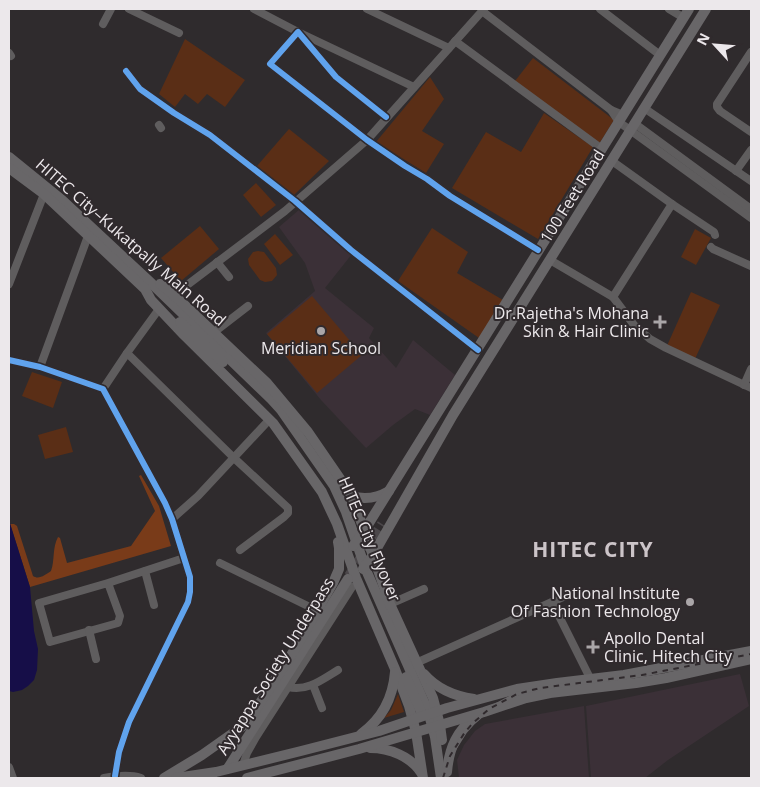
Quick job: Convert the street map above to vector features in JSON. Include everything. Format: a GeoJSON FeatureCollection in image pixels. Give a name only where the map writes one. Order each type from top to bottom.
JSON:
{"type":"FeatureCollection","features":[{"type":"Feature","properties":{"kind":"main road","name":"100 Feet Road"},"geometry":{"type":"LineString","coordinates":[[352,581],[373,555],[454,415],[706,9]]}},
{"type":"Feature","properties":{"kind":"main road","name":"100 Feet Road"},"geometry":{"type":"LineString","coordinates":[[347,556],[478,350],[686,13]]}},
{"type":"Feature","properties":{"kind":"main road","name":"HITEC City–Kukatpally Main Road"},"geometry":{"type":"LineString","coordinates":[[9,157],[62,200],[147,285],[151,300],[159,309],[270,420],[322,492],[333,516],[347,556],[352,581],[395,669],[414,720],[423,777]]}},
{"type":"Feature","properties":{"kind":"main road","name":"HITEC City–Kukatpally Main Road"},"geometry":{"type":"LineString","coordinates":[[9,168],[44,194],[88,236],[147,285]]}},
{"type":"Feature","properties":{"kind":"main road"},"geometry":{"type":"LineString","coordinates":[[575,192],[588,200]]}},
{"type":"Feature","properties":{"kind":"main road","name":"HITEC City–Kukatpally Main Road"},"geometry":{"type":"LineString","coordinates":[[147,285],[154,281],[174,295],[267,384],[302,425],[352,496],[390,604],[437,712],[445,776]]}},
{"type":"Feature","properties":{"kind":"main road"},"geometry":{"type":"LineString","coordinates":[[382,524],[491,341],[518,284]]}},
{"type":"Feature","properties":{"kind":"main road","name":"HITEC City Flyover"},"geometry":{"type":"LineString","coordinates":[[147,285],[281,410],[334,486],[346,512],[366,570],[428,711],[445,776]]}},
{"type":"Feature","properties":{"kind":"main road","name":"HITEC City Flyover"},"geometry":{"type":"LineString","coordinates":[[225,359],[273,412],[322,479],[334,501],[359,570],[422,711],[434,778]]}},
{"type":"Feature","properties":{"kind":"main road"},"geometry":{"type":"LineString","coordinates":[[352,496],[361,499],[389,492]]}},
{"type":"Feature","properties":{"kind":"main road","name":"HITEC City–Kukatpally Main Road"},"geometry":{"type":"LineString","coordinates":[[164,778],[202,755],[243,726],[249,720],[295,649],[339,569],[340,548],[333,516]]}},
{"type":"Feature","properties":{"kind":"main road","name":"Ayyappa Society Underpass"},"geometry":{"type":"LineString","coordinates":[[228,768],[352,581]]}},
{"type":"Feature","properties":{"kind":"main road"},"geometry":{"type":"LineString","coordinates":[[176,778],[216,772],[356,737],[478,699],[517,689],[660,669],[751,651]]}},
{"type":"Feature","properties":{"kind":"main road"},"geometry":{"type":"LineString","coordinates":[[247,778],[416,732],[536,696],[646,682],[751,659]]}},
{"type":"Feature","properties":{"kind":"main road"},"geometry":{"type":"LineString","coordinates":[[416,663],[431,682],[444,691],[478,699]]}},
{"type":"Feature","properties":{"kind":"main road"},"geometry":{"type":"LineString","coordinates":[[356,737],[370,726],[387,704],[394,683],[395,669]]}},
{"type":"Feature","properties":{"kind":"main road"},"geometry":{"type":"LineString","coordinates":[[445,776],[451,748],[456,736],[469,722],[484,712]]}},
{"type":"Feature","properties":{"kind":"main road"},"geometry":{"type":"LineString","coordinates":[[359,748],[377,748],[395,752],[416,765],[423,777]]}},
{"type":"Feature","properties":{"kind":"street"},"geometry":{"type":"LineString","coordinates":[[103,24],[111,9]]}},
{"type":"Feature","properties":{"kind":"street"},"geometry":{"type":"LineString","coordinates":[[129,9],[179,33]]}},
{"type":"Feature","properties":{"kind":"street"},"geometry":{"type":"LineString","coordinates":[[254,9],[414,87]]}},
{"type":"Feature","properties":{"kind":"street"},"geometry":{"type":"LineString","coordinates":[[367,9],[449,48]]}},
{"type":"Feature","properties":{"kind":"street"},"geometry":{"type":"LineString","coordinates":[[600,9],[660,55]]}},
{"type":"Feature","properties":{"kind":"street"},"geometry":{"type":"LineString","coordinates":[[669,9],[686,13]]}},
{"type":"Feature","properties":{"kind":"street"},"geometry":{"type":"LineString","coordinates":[[174,295],[284,211],[367,140],[483,10],[751,218]]}},
{"type":"Feature","properties":{"kind":"street"},"geometry":{"type":"LineString","coordinates":[[298,32],[336,78],[386,117]]}},
{"type":"Feature","properties":{"kind":"street"},"geometry":{"type":"LineString","coordinates":[[298,32],[270,64],[367,140],[450,196],[538,250]]}},
{"type":"Feature","properties":{"kind":"street"},"geometry":{"type":"LineString","coordinates":[[455,41],[602,149]]}},
{"type":"Feature","properties":{"kind":"street"},"geometry":{"type":"LineString","coordinates":[[751,52],[717,104],[717,107],[751,132]]}},
{"type":"Feature","properties":{"kind":"street"},"geometry":{"type":"LineString","coordinates":[[126,70],[140,89],[210,135],[295,201],[352,250],[478,350]]}},
{"type":"Feature","properties":{"kind":"street"},"geometry":{"type":"LineString","coordinates":[[644,108],[751,181]]}},
{"type":"Feature","properties":{"kind":"street"},"geometry":{"type":"LineString","coordinates":[[632,127],[751,209]]}},
{"type":"Feature","properties":{"kind":"street"},"geometry":{"type":"LineString","coordinates":[[736,170],[751,150]]}},
{"type":"Feature","properties":{"kind":"street"},"geometry":{"type":"LineString","coordinates":[[612,161],[715,234]]}},
{"type":"Feature","properties":{"kind":"street"},"geometry":{"type":"LineString","coordinates":[[9,284],[44,194]]}},
{"type":"Feature","properties":{"kind":"street"},"geometry":{"type":"LineString","coordinates":[[613,297],[672,204]]}},
{"type":"Feature","properties":{"kind":"street"},"geometry":{"type":"LineString","coordinates":[[40,368],[88,236]]}},
{"type":"Feature","properties":{"kind":"street"},"geometry":{"type":"LineString","coordinates":[[711,247],[751,266]]}},
{"type":"Feature","properties":{"kind":"street"},"geometry":{"type":"LineString","coordinates":[[550,260],[613,297],[634,325],[650,339],[666,348],[748,386],[751,369]]}},
{"type":"Feature","properties":{"kind":"street"},"geometry":{"type":"LineString","coordinates":[[216,262],[228,277]]}},
{"type":"Feature","properties":{"kind":"street"},"geometry":{"type":"LineString","coordinates":[[213,333],[248,306]]}},
{"type":"Feature","properties":{"kind":"street"},"geometry":{"type":"LineString","coordinates":[[103,389],[159,309]]}},
{"type":"Feature","properties":{"kind":"street"},"geometry":{"type":"LineString","coordinates":[[127,353],[288,508],[288,514],[240,550]]}},
{"type":"Feature","properties":{"kind":"street"},"geometry":{"type":"LineString","coordinates":[[9,360],[103,389],[157,487],[172,519],[190,577],[188,602],[129,722],[119,752],[115,776]]}},
{"type":"Feature","properties":{"kind":"street"},"geometry":{"type":"LineString","coordinates":[[172,519],[198,496],[270,420]]}},
{"type":"Feature","properties":{"kind":"street"},"geometry":{"type":"LineString","coordinates":[[108,583],[120,616],[118,623],[50,642],[38,603],[108,583],[184,558]]}},
{"type":"Feature","properties":{"kind":"street"},"geometry":{"type":"LineString","coordinates":[[220,563],[316,610]]}},
{"type":"Feature","properties":{"kind":"street"},"geometry":{"type":"LineString","coordinates":[[145,570],[154,605]]}},
{"type":"Feature","properties":{"kind":"street"},"geometry":{"type":"LineString","coordinates":[[243,765],[256,737],[352,581]]}},
{"type":"Feature","properties":{"kind":"street"},"geometry":{"type":"LineString","coordinates":[[390,604],[424,589]]}},
{"type":"Feature","properties":{"kind":"street"},"geometry":{"type":"LineString","coordinates":[[416,663],[572,593]]}},
{"type":"Feature","properties":{"kind":"street"},"geometry":{"type":"LineString","coordinates":[[552,602],[591,680]]}},
{"type":"Feature","properties":{"kind":"street"},"geometry":{"type":"LineString","coordinates":[[89,630],[96,659]]}},
{"type":"Feature","properties":{"kind":"street"},"geometry":{"type":"LineString","coordinates":[[288,687],[295,689],[313,685],[338,670]]}},
{"type":"Feature","properties":{"kind":"street"},"geometry":{"type":"LineString","coordinates":[[313,685],[322,708]]}},
{"type":"Feature","properties":{"kind":"street"},"geometry":{"type":"LineString","coordinates":[[9,768],[13,778]]}},
{"type":"Feature","properties":{"kind":"street"},"geometry":{"type":"LineString","coordinates":[[104,778],[115,776],[140,778]]}},
{"type":"Feature","properties":{"kind":"shaded area"},"geometry":{"type":"Polygon","coordinates":[[[185,39],[245,80],[225,107],[207,94],[198,104],[185,94],[175,107],[159,94],[185,39]]]}},
{"type":"Feature","properties":{"kind":"shaded area"},"geometry":{"type":"Polygon","coordinates":[[[533,58],[614,120],[599,144],[515,81],[533,58]]]}},
{"type":"Feature","properties":{"kind":"shaded area"},"geometry":{"type":"Polygon","coordinates":[[[430,77],[444,99],[422,131],[444,144],[426,173],[376,142],[430,77]]]}},
{"type":"Feature","properties":{"kind":"shaded area"},"geometry":{"type":"Polygon","coordinates":[[[544,113],[593,147],[538,239],[452,188],[486,132],[521,152],[544,113]]]}},
{"type":"Feature","properties":{"kind":"shaded area"},"geometry":{"type":"Polygon","coordinates":[[[289,129],[329,161],[294,195],[257,166],[289,129]]]}},
{"type":"Feature","properties":{"kind":"shaded area"},"geometry":{"type":"Polygon","coordinates":[[[256,183],[276,205],[261,217],[243,195],[256,183]]]}},
{"type":"Feature","properties":{"kind":"shaded area","name":"Meridian School"},"geometry":{"type":"Polygon","coordinates":[[[300,209],[352,254],[325,288],[374,328],[369,338],[396,368],[413,340],[455,375],[430,415],[415,409],[366,448],[321,400],[266,333],[315,291],[305,263],[279,227],[300,209]]]}},
{"type":"Feature","properties":{"kind":"shaded area"},"geometry":{"type":"Polygon","coordinates":[[[200,226],[219,249],[181,281],[161,258],[200,226]]]}},
{"type":"Feature","properties":{"kind":"shaded area"},"geometry":{"type":"Polygon","coordinates":[[[432,228],[468,252],[457,273],[503,300],[479,338],[398,281],[432,228]]]}},
{"type":"Feature","properties":{"kind":"shaded area"},"geometry":{"type":"Polygon","coordinates":[[[695,229],[711,238],[696,265],[681,257],[695,229]]]}},
{"type":"Feature","properties":{"kind":"shaded area"},"geometry":{"type":"Polygon","coordinates":[[[275,234],[293,255],[280,265],[264,244],[275,234]]]}},
{"type":"Feature","properties":{"kind":"shaded area"},"geometry":{"type":"Polygon","coordinates":[[[253,252],[264,252],[276,268],[277,275],[272,281],[265,282],[260,280],[249,265],[248,259],[253,252]]]}},
{"type":"Feature","properties":{"kind":"shaded area"},"geometry":{"type":"Polygon","coordinates":[[[691,292],[720,305],[694,361],[666,348],[691,292]]]}},
{"type":"Feature","properties":{"kind":"shaded area"},"geometry":{"type":"Polygon","coordinates":[[[312,296],[362,355],[317,393],[267,334],[312,296]]]}},
{"type":"Feature","properties":{"kind":"shaded area"},"geometry":{"type":"Polygon","coordinates":[[[32,372],[62,382],[53,408],[22,396],[32,372]]]}},
{"type":"Feature","properties":{"kind":"shaded area"},"geometry":{"type":"Polygon","coordinates":[[[66,427],[73,452],[45,459],[38,435],[66,427]]]}},
{"type":"Feature","properties":{"kind":"shaded area"},"geometry":{"type":"Polygon","coordinates":[[[141,475],[159,506],[171,546],[30,587],[10,524],[17,526],[33,576],[35,577],[42,576],[51,571],[58,537],[60,538],[67,563],[131,546],[155,511],[139,476],[141,475]]]}},
{"type":"Feature","properties":{"kind":"shaded area"},"geometry":{"type":"Polygon","coordinates":[[[9,520],[30,587],[34,631],[38,649],[37,670],[34,680],[22,690],[13,692],[9,691],[9,520]]]}},
{"type":"Feature","properties":{"kind":"shaded area"},"geometry":{"type":"Polygon","coordinates":[[[740,674],[749,706],[668,760],[645,778],[591,778],[586,706],[740,674]]]}},
{"type":"Feature","properties":{"kind":"shaded area"},"geometry":{"type":"Polygon","coordinates":[[[398,694],[404,712],[384,718],[391,710],[398,694]]]}},
{"type":"Feature","properties":{"kind":"shaded area"},"geometry":{"type":"Polygon","coordinates":[[[584,706],[589,778],[459,778],[457,760],[464,745],[475,731],[485,724],[584,706]]]}},
{"type":"Feature","properties":{"kind":"tunnel"},"geometry":{"type":"LineString","coordinates":[[349,576],[382,524]]}},
{"type":"Feature","properties":{"kind":"railway"},"geometry":{"type":"LineString","coordinates":[[443,778],[450,756],[465,732],[489,709],[517,694],[540,688],[642,675],[751,654]]}},
{"type":"Feature","properties":{"kind":"cycle path"},"geometry":{"type":"LineString","coordinates":[[386,117],[336,77],[298,32],[270,64],[367,140],[450,196],[538,250]]}},
{"type":"Feature","properties":{"kind":"cycle path"},"geometry":{"type":"LineString","coordinates":[[126,71],[140,89],[210,135],[295,201],[351,250],[478,350]]}},
{"type":"Feature","properties":{"kind":"cycle path"},"geometry":{"type":"LineString","coordinates":[[9,360],[40,367],[103,389],[165,503],[172,519],[190,577],[188,602],[129,722],[119,752],[115,776]]}},
{"type":"Feature","properties":{"kind":"place","name":"Dr.Rajetha's Mohana Skin & Hair Clinic"},"geometry":{"type":"Point","coordinates":[660,322]}},
{"type":"Feature","properties":{"kind":"place","name":"Meridian School"},"geometry":{"type":"Point","coordinates":[321,331]}},
{"type":"Feature","properties":{"kind":"place","name":"National Institute Of Fashion Technology"},"geometry":{"type":"Point","coordinates":[690,602]}},
{"type":"Feature","properties":{"kind":"place","name":"Apollo Dental Clinic, Hitech City"},"geometry":{"type":"Point","coordinates":[593,647]}},
{"type":"Feature","properties":{"kind":"district","name":"HITEC CITY"},"geometry":{"type":"Point","coordinates":[593,549]}}]}
